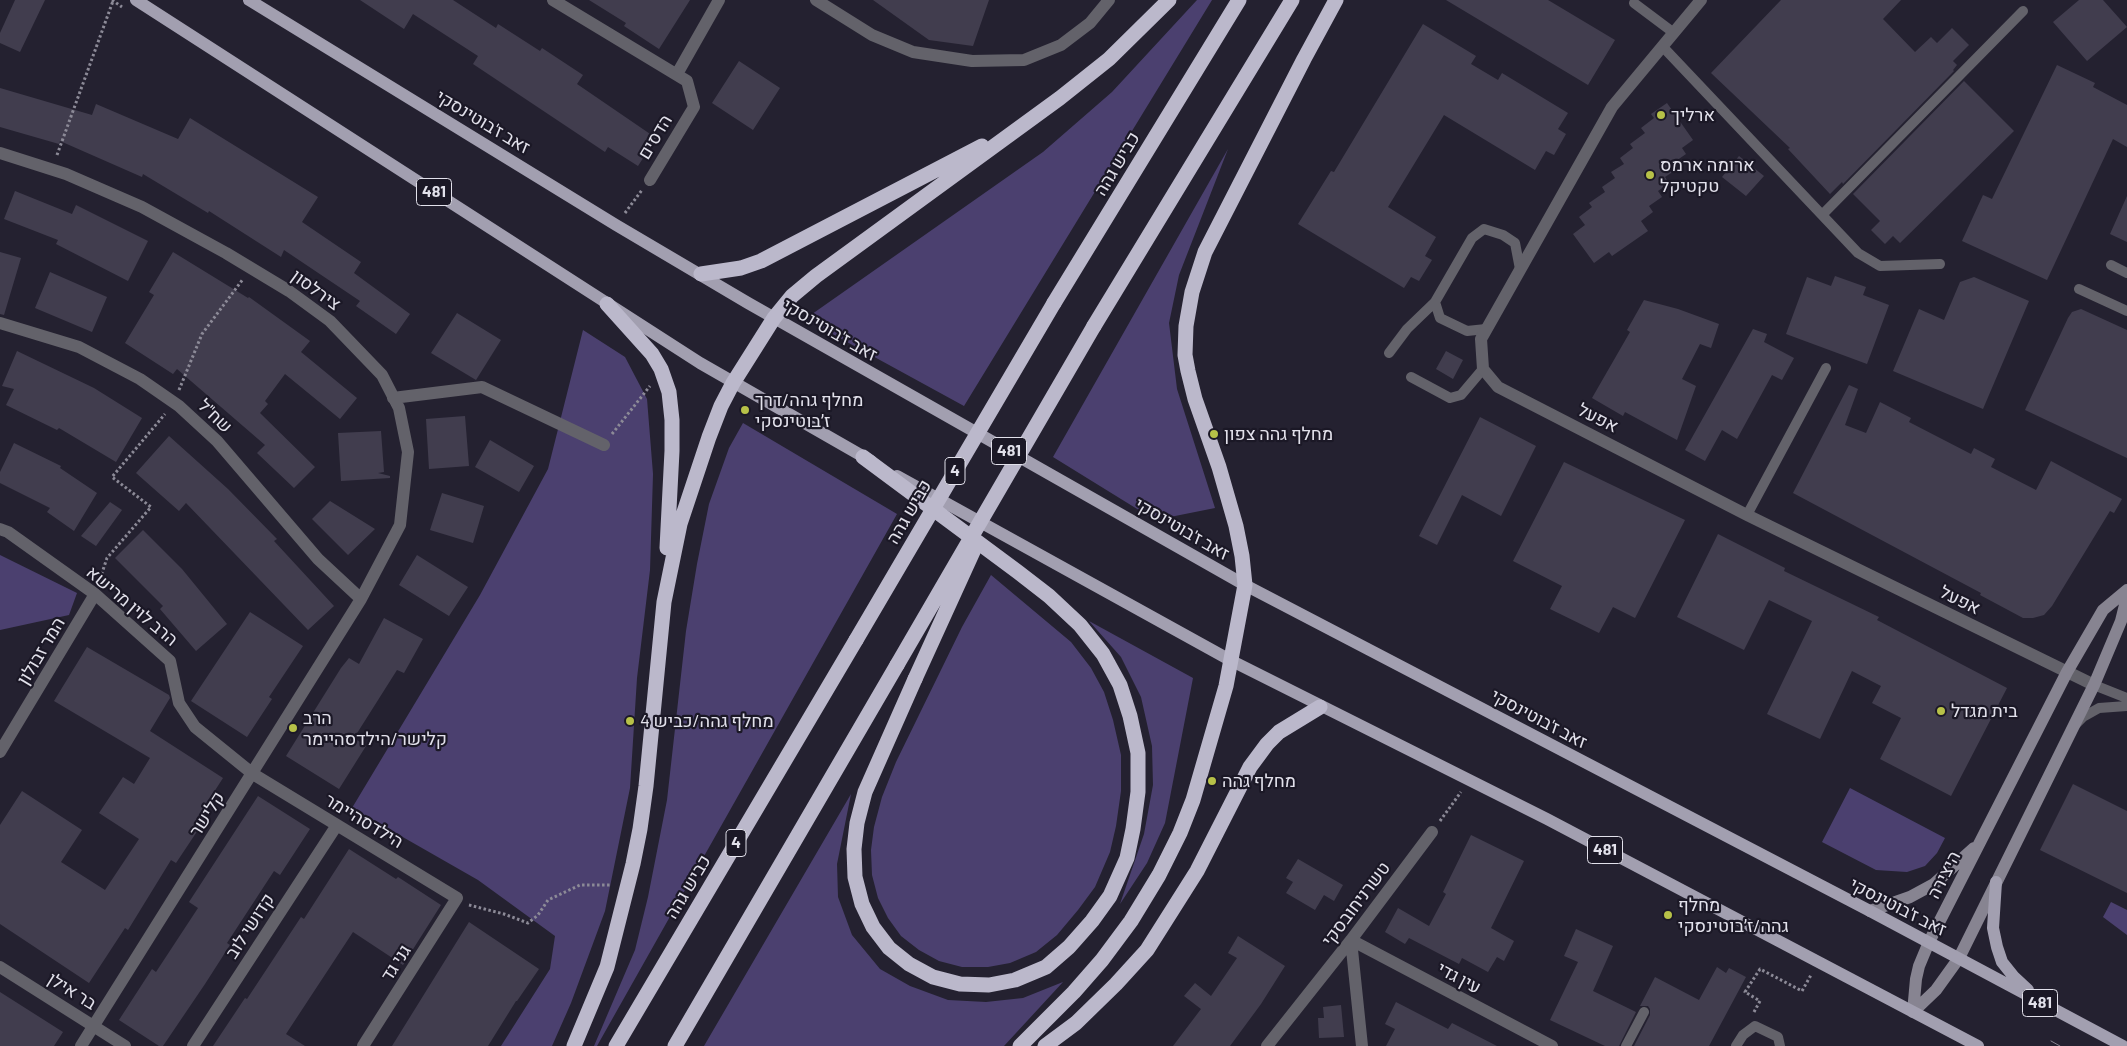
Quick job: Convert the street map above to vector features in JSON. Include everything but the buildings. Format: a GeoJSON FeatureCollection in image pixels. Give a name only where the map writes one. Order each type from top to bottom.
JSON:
{"type":"FeatureCollection","features":[{"type":"Feature","properties":{"kind":"highway"},"geometry":{"type":"LineString","coordinates":[[664,602],[680,524],[694,476],[721,406],[733,383],[774,318],[792,296],[816,276],[1060,98],[1109,59],[1169,0]]}},
{"type":"Feature","properties":{"kind":"highway","name":"כביש גהה"},"geometry":{"type":"LineString","coordinates":[[616,1046],[1054,303],[1239,0]]}},
{"type":"Feature","properties":{"kind":"highway"},"geometry":{"type":"LineString","coordinates":[[675,1046],[1094,326],[1292,0]]}},
{"type":"Feature","properties":{"kind":"highway"},"geometry":{"type":"LineString","coordinates":[[1020,1046],[1074,992],[1132,921],[1159,875],[1180,833],[1193,800],[1226,686],[1244,585],[1242,556],[1236,526],[1219,467],[1195,400],[1188,372],[1185,355],[1186,326],[1192,292],[1205,252],[1336,0]]}},
{"type":"Feature","properties":{"kind":"highway"},"geometry":{"type":"LineString","coordinates":[[701,274],[741,268],[761,261],[1023,125]]}},
{"type":"Feature","properties":{"kind":"highway"},"geometry":{"type":"LineString","coordinates":[[574,1046],[607,967],[633,864],[642,812],[664,602],[672,451],[672,420],[669,392],[661,369],[652,354],[607,304]]}},
{"type":"Feature","properties":{"kind":"highway"},"geometry":{"type":"LineString","coordinates":[[863,457],[1018,572],[1049,596],[1080,625],[1103,654],[1120,685],[1130,716],[1138,753],[1138,792],[1134,829],[1127,858],[1110,896],[1092,921],[1069,947],[1046,966],[1015,980],[989,985],[960,984],[933,977],[909,964],[889,948],[873,927],[862,904],[855,878],[854,849],[857,824],[868,785],[915,679],[1014,462]]}},
{"type":"Feature","properties":{"kind":"highway"},"geometry":{"type":"LineString","coordinates":[[1045,1046],[1076,1023],[1148,950],[1197,870],[1250,767],[1266,744],[1279,732],[1320,707]]}},
{"type":"Feature","properties":{"kind":"main road","name":"481"},"geometry":{"type":"LineString","coordinates":[[136,0],[607,304],[733,383],[863,457],[1230,660],[1320,707],[1547,819],[1978,1046]]}},
{"type":"Feature","properties":{"kind":"main road","name":"זאב ז'בוטינסקי"},"geometry":{"type":"LineString","coordinates":[[249,0],[600,215],[774,318],[1244,585],[1870,911],[2122,1046]]}},
{"type":"Feature","properties":{"kind":"main road"},"geometry":{"type":"LineString","coordinates":[[1996,882],[1993,928],[2002,962],[2025,988],[2058,1013]]}},
{"type":"Feature","properties":{"kind":"street","name":"הדסים"},"geometry":{"type":"LineString","coordinates":[[553,0],[688,81],[694,107],[650,180]]}},
{"type":"Feature","properties":{"kind":"street"},"geometry":{"type":"LineString","coordinates":[[677,74],[719,0]]}},
{"type":"Feature","properties":{"kind":"street"},"geometry":{"type":"LineString","coordinates":[[816,0],[872,35],[913,52],[972,61],[1024,60],[1061,45],[1090,23],[1109,0]]}},
{"type":"Feature","properties":{"kind":"street"},"geometry":{"type":"LineString","coordinates":[[1483,369],[1481,339],[1612,107],[1702,0]]}},
{"type":"Feature","properties":{"kind":"street","name":"צירלסון"},"geometry":{"type":"LineString","coordinates":[[0,153],[52,170],[142,207],[251,268],[289,291],[330,321],[382,375],[399,408],[408,452],[400,525],[361,599]]}},
{"type":"Feature","properties":{"kind":"street","name":"שח\"ל"},"geometry":{"type":"LineString","coordinates":[[0,322],[79,347],[140,379],[174,403],[217,441],[318,559],[361,599]]}},
{"type":"Feature","properties":{"kind":"street","name":"אפעל"},"geometry":{"type":"LineString","coordinates":[[1483,369],[1498,387],[1747,515],[2094,685]]}},
{"type":"Feature","properties":{"kind":"street"},"geometry":{"type":"LineString","coordinates":[[393,398],[482,388],[604,445]]}},
{"type":"Feature","properties":{"kind":"street","name":"הרב לוין מרישא"},"geometry":{"type":"LineString","coordinates":[[0,528],[95,594],[170,661],[179,703],[195,728],[253,774]]}},
{"type":"Feature","properties":{"kind":"street","name":"היצירה"},"geometry":{"type":"LineString","coordinates":[[1913,1012],[1916,979],[1929,942],[2067,672],[2103,610],[2127,590]]}},
{"type":"Feature","properties":{"kind":"street","name":"המר זבולון"},"geometry":{"type":"LineString","coordinates":[[0,752],[95,594]]}},
{"type":"Feature","properties":{"kind":"street"},"geometry":{"type":"LineString","coordinates":[[1913,1012],[1936,990],[1959,958],[2094,685],[2121,621],[2127,597]]}},
{"type":"Feature","properties":{"kind":"street","name":"קלישר"},"geometry":{"type":"LineString","coordinates":[[81,1046],[361,599]]}},
{"type":"Feature","properties":{"kind":"street","name":"הילדסהיימר"},"geometry":{"type":"LineString","coordinates":[[253,774],[456,900]]}},
{"type":"Feature","properties":{"kind":"street","name":"קדושי לוב"},"geometry":{"type":"LineString","coordinates":[[193,1046],[337,825]]}},
{"type":"Feature","properties":{"kind":"street","name":"טשרניחובסקי"},"geometry":{"type":"LineString","coordinates":[[1267,1046],[1351,940],[1432,832]]}},
{"type":"Feature","properties":{"kind":"street"},"geometry":{"type":"LineString","coordinates":[[1870,911],[1910,897],[1934,884],[1982,841]]}},
{"type":"Feature","properties":{"kind":"street","name":"גני גד"},"geometry":{"type":"LineString","coordinates":[[363,1046],[456,900]]}},
{"type":"Feature","properties":{"kind":"street"},"geometry":{"type":"LineString","coordinates":[[1351,940],[1362,1046]]}},
{"type":"Feature","properties":{"kind":"street","name":"עין גדי"},"geometry":{"type":"LineString","coordinates":[[1351,940],[1552,1046]]}},
{"type":"Feature","properties":{"kind":"street","name":"בר אילן"},"geometry":{"type":"LineString","coordinates":[[0,966],[125,1046]]}},
{"type":"Feature","properties":{"kind":"lane"},"geometry":{"type":"LineString","coordinates":[[1634,3],[1674,33]]}},
{"type":"Feature","properties":{"kind":"lane"},"geometry":{"type":"LineString","coordinates":[[1822,215],[2023,10]]}},
{"type":"Feature","properties":{"kind":"lane"},"geometry":{"type":"LineString","coordinates":[[1663,47],[1858,253],[1880,266],[1940,264]]}},
{"type":"Feature","properties":{"kind":"lane"},"geometry":{"type":"LineString","coordinates":[[1389,353],[1407,329],[1434,302],[1472,238],[1484,229],[1503,235],[1515,242],[1520,269]]}},
{"type":"Feature","properties":{"kind":"lane"},"geometry":{"type":"LineString","coordinates":[[2111,265],[2127,273]]}},
{"type":"Feature","properties":{"kind":"lane"},"geometry":{"type":"LineString","coordinates":[[2079,289],[2127,311]]}},
{"type":"Feature","properties":{"kind":"lane"},"geometry":{"type":"LineString","coordinates":[[1434,302],[1440,318],[1467,330],[1486,329]]}},
{"type":"Feature","properties":{"kind":"lane"},"geometry":{"type":"LineString","coordinates":[[1747,515],[1826,368]]}},
{"type":"Feature","properties":{"kind":"lane"},"geometry":{"type":"LineString","coordinates":[[1411,377],[1450,398],[1462,394],[1483,369]]}},
{"type":"Feature","properties":{"kind":"lane"},"geometry":{"type":"LineString","coordinates":[[2094,685],[2127,698]]}},
{"type":"Feature","properties":{"kind":"lane"},"geometry":{"type":"LineString","coordinates":[[2073,729],[2083,717],[2099,708],[2127,706]]}},
{"type":"Feature","properties":{"kind":"lane"},"geometry":{"type":"LineString","coordinates":[[1626,1046],[1644,1012]]}},
{"type":"Feature","properties":{"kind":"lane"},"geometry":{"type":"LineString","coordinates":[[1736,1046],[1743,1035],[1755,1026],[1778,1037],[1780,1046]]}},
{"type":"Feature","properties":{"kind":"path"},"geometry":{"type":"LineString","coordinates":[[52,170],[113,0],[130,12]]}},
{"type":"Feature","properties":{"kind":"path","name":"הדסים"},"geometry":{"type":"LineString","coordinates":[[623,216],[650,180]]}},
{"type":"Feature","properties":{"kind":"path"},"geometry":{"type":"LineString","coordinates":[[95,594],[107,558],[151,507],[112,477],[174,403],[202,334],[251,268]]}},
{"type":"Feature","properties":{"kind":"path"},"geometry":{"type":"LineString","coordinates":[[649,380],[654,396],[669,392]]}},
{"type":"Feature","properties":{"kind":"path"},"geometry":{"type":"LineString","coordinates":[[604,445],[650,385]]}},
{"type":"Feature","properties":{"kind":"path"},"geometry":{"type":"LineString","coordinates":[[1432,832],[1469,781]]}},
{"type":"Feature","properties":{"kind":"path"},"geometry":{"type":"LineString","coordinates":[[456,900],[528,923],[538,915],[548,900],[580,884],[619,885]]}},
{"type":"Feature","properties":{"kind":"path"},"geometry":{"type":"LineString","coordinates":[[1743,1035],[1760,1001],[1745,992],[1760,969],[1802,991],[1818,962]]}},
{"type":"Feature","properties":{"kind":"shaded area"},"geometry":{"type":"Polygon","coordinates":[[[1197,0],[1212,0],[964,406],[805,319],[1043,152],[1112,92],[1197,0]]]}},
{"type":"Feature","properties":{"kind":"shaded area"},"geometry":{"type":"Polygon","coordinates":[[[1228,149],[1179,275],[1169,323],[1177,389],[1215,508],[1155,520],[1053,457],[1228,149]]]}},
{"type":"Feature","properties":{"kind":"shaded area"},"geometry":{"type":"Polygon","coordinates":[[[583,330],[625,357],[647,399],[653,474],[650,570],[637,678],[630,788],[605,911],[571,1003],[552,1046],[501,1046],[550,969],[555,936],[478,880],[352,808],[480,595],[548,469],[583,330]]]}},
{"type":"Feature","properties":{"kind":"shaded area"},"geometry":{"type":"Polygon","coordinates":[[[743,423],[897,514],[597,1046],[594,1046],[635,950],[648,897],[667,800],[686,631],[709,504],[729,448],[743,423]]]}},
{"type":"Feature","properties":{"kind":"shaded area"},"geometry":{"type":"Polygon","coordinates":[[[0,555],[77,593],[69,615],[0,630],[0,555]]]}},
{"type":"Feature","properties":{"kind":"shaded area"},"geometry":{"type":"Polygon","coordinates":[[[991,575],[1071,642],[1091,668],[1104,692],[1113,720],[1121,755],[1121,791],[1110,852],[1095,887],[1057,935],[1036,952],[1010,963],[988,967],[962,967],[939,961],[919,950],[901,936],[888,918],[878,898],[872,875],[871,850],[874,827],[882,797],[896,762],[962,627],[991,575]]]}},
{"type":"Feature","properties":{"kind":"shaded area"},"geometry":{"type":"Polygon","coordinates":[[[1089,621],[1193,678],[1165,823],[1147,863],[1120,904],[1144,834],[1153,785],[1152,746],[1141,697],[1121,657],[1089,621]]]}},
{"type":"Feature","properties":{"kind":"shaded area"},"geometry":{"type":"Polygon","coordinates":[[[1850,788],[1945,838],[1937,853],[1925,866],[1907,872],[1876,870],[1822,842],[1850,788]]]}},
{"type":"Feature","properties":{"kind":"shaded area"},"geometry":{"type":"Polygon","coordinates":[[[851,794],[837,864],[838,897],[852,935],[880,969],[910,986],[948,1000],[986,1002],[1023,998],[1063,982],[1004,1046],[704,1046],[851,794]]]}},
{"type":"Feature","properties":{"kind":"shaded area"},"geometry":{"type":"Polygon","coordinates":[[[2111,902],[2127,910],[2127,935],[2103,917],[2111,902]]]}},
{"type":"Feature","properties":{"kind":"tram line"},"geometry":{"type":"LineString","coordinates":[[2051,1041],[2060,1046]]}},
{"type":"Feature","properties":{"kind":"place","name":"ארליך"},"geometry":{"type":"Point","coordinates":[1661,115]}},
{"type":"Feature","properties":{"kind":"place","name":"ארומה ארמס טקטיקל"},"geometry":{"type":"Point","coordinates":[1650,175]}},
{"type":"Feature","properties":{"kind":"place","name":"מחלף גהה/דרך ז׳בוטינסקי"},"geometry":{"type":"Point","coordinates":[745,410]}},
{"type":"Feature","properties":{"kind":"place","name":"מחלף גהה צפון"},"geometry":{"type":"Point","coordinates":[1214,434]}},
{"type":"Feature","properties":{"kind":"place","name":"בית מגדל"},"geometry":{"type":"Point","coordinates":[1941,711]}},
{"type":"Feature","properties":{"kind":"place","name":"מחלף גהה/כביש 4"},"geometry":{"type":"Point","coordinates":[630,721]}},
{"type":"Feature","properties":{"kind":"place","name":"הרב קלישר/הילדסהיימר"},"geometry":{"type":"Point","coordinates":[293,728]}},
{"type":"Feature","properties":{"kind":"place","name":"מחלף גהה"},"geometry":{"type":"Point","coordinates":[1212,781]}},
{"type":"Feature","properties":{"kind":"place","name":"מחלף גהה/ז׳בוטינסקי"},"geometry":{"type":"Point","coordinates":[1668,915]}}]}
